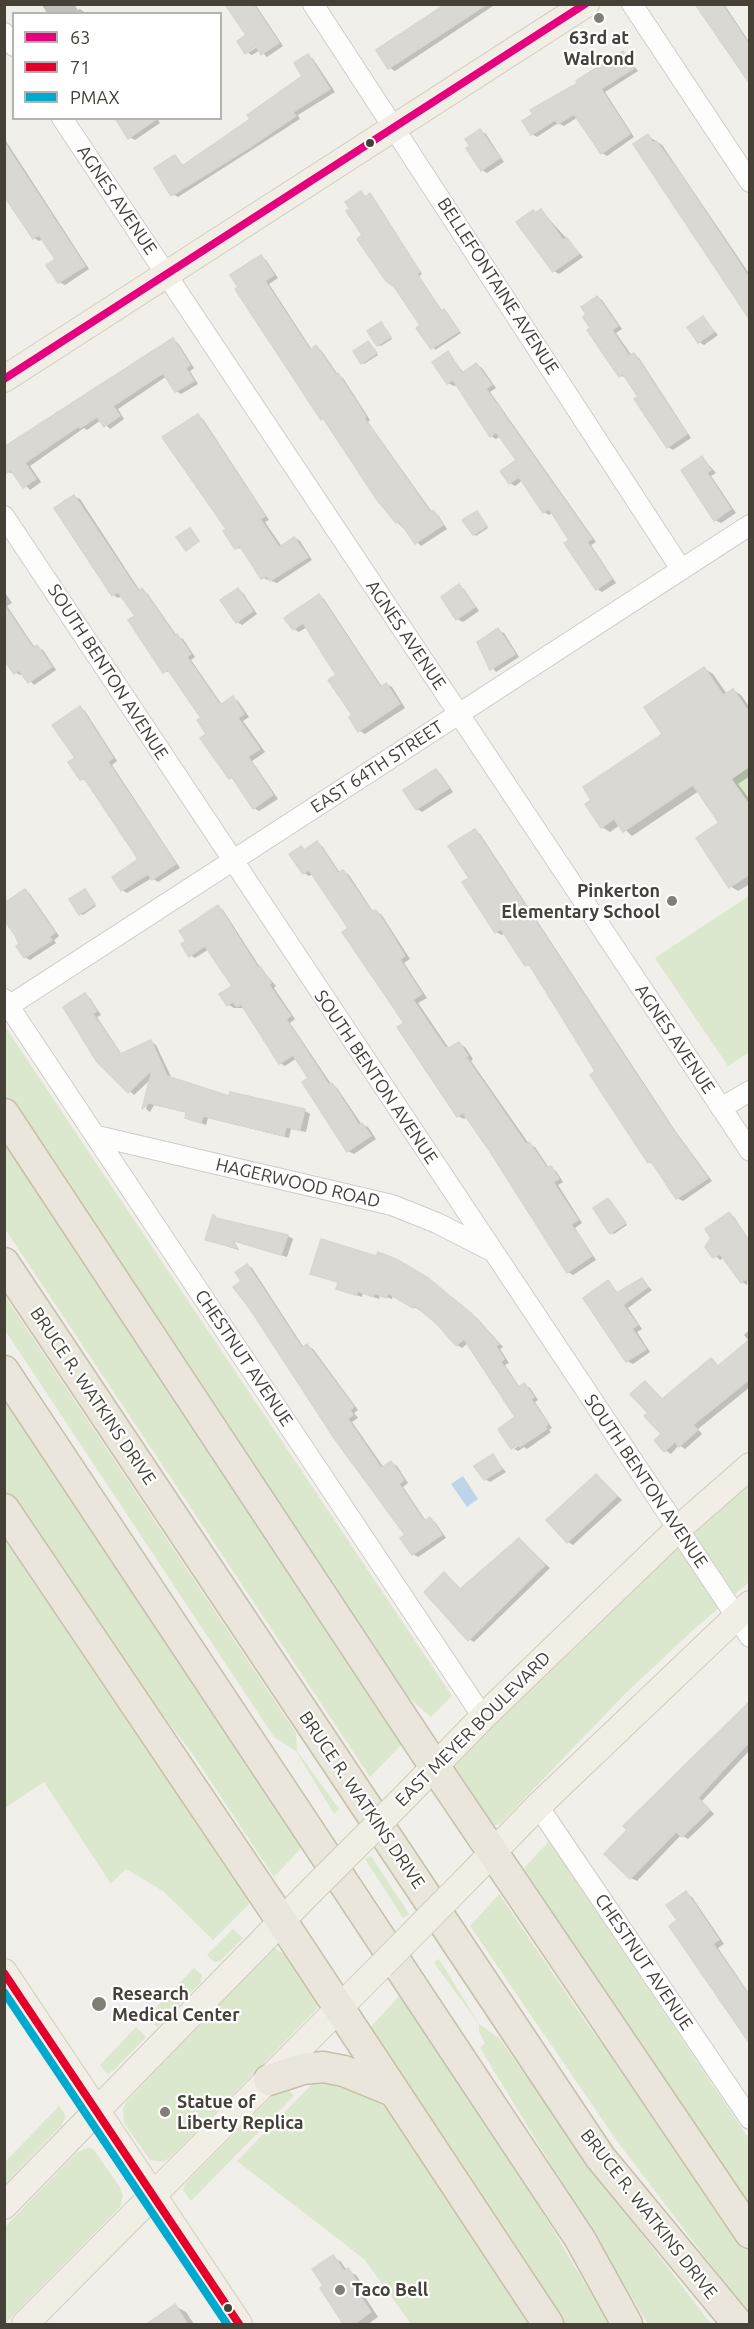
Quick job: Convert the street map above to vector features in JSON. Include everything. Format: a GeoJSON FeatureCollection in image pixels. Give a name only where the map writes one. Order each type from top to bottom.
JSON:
{"type":"FeatureCollection","features":[{"type":"Feature","properties":{"kind":"highway"},"geometry":{"type":"LineString","coordinates":[[4,1114],[492,1853],[750,2233]]}},
{"type":"Feature","properties":{"kind":"highway","name":"BRUCE R. WATKINS DRIVE"},"geometry":{"type":"LineString","coordinates":[[4,1263],[600,2157],[738,2325]]}},
{"type":"Feature","properties":{"kind":"highway"},"geometry":{"type":"LineString","coordinates":[[4,1371],[580,2240],[627,2325]]}},
{"type":"Feature","properties":{"kind":"highway"},"geometry":{"type":"LineString","coordinates":[[4,1509],[281,1920],[548,2325]]}},
{"type":"Feature","properties":{"kind":"highway"},"geometry":{"type":"LineString","coordinates":[[269,2080],[303,2069],[323,2067],[344,2071],[393,2091]]}},
{"type":"Feature","properties":{"kind":"main road"},"geometry":{"type":"LineString","coordinates":[[4,379],[586,4]]}},
{"type":"Feature","properties":{"kind":"main road","name":"EAST MEYER BOULEVARD"},"geometry":{"type":"LineString","coordinates":[[4,2206],[98,2113],[281,1920],[483,1717],[678,1529],[750,1466]]}},
{"type":"Feature","properties":{"kind":"main road"},"geometry":{"type":"LineString","coordinates":[[25,2325],[538,1806],[745,1619]]}},
{"type":"Feature","properties":{"kind":"main road"},"geometry":{"type":"LineString","coordinates":[[4,1972],[239,2325]]}},
{"type":"Feature","properties":{"kind":"street","name":"BELLEFONTAINE AVENUE"},"geometry":{"type":"LineString","coordinates":[[313,4],[681,569]]}},
{"type":"Feature","properties":{"kind":"street"},"geometry":{"type":"LineString","coordinates":[[632,4],[750,182]]}},
{"type":"Feature","properties":{"kind":"street","name":"AGNES AVENUE"},"geometry":{"type":"LineString","coordinates":[[63,120],[750,1151]]}},
{"type":"Feature","properties":{"kind":"street","name":"SOUTH BENTON AVENUE"},"geometry":{"type":"LineString","coordinates":[[4,516],[678,1529],[745,1619]]}},
{"type":"Feature","properties":{"kind":"street","name":"EAST 64TH STREET"},"geometry":{"type":"LineString","coordinates":[[6,1005],[233,862],[458,713],[750,525]]}},
{"type":"Feature","properties":{"kind":"street","name":"CHESTNUT AVENUE"},"geometry":{"type":"LineString","coordinates":[[6,1005],[97,1136],[483,1717]]}},
{"type":"Feature","properties":{"kind":"street"},"geometry":{"type":"LineString","coordinates":[[721,1108],[750,1091]]}},
{"type":"Feature","properties":{"kind":"street","name":"HAGERWOOD ROAD"},"geometry":{"type":"LineString","coordinates":[[97,1136],[392,1205],[437,1223],[492,1251]]}},
{"type":"Feature","properties":{"kind":"street","name":"CHESTNUT AVENUE"},"geometry":{"type":"LineString","coordinates":[[538,1806],[750,2119]]}},
{"type":"Feature","properties":{"kind":"green space"},"geometry":{"type":"Polygon","coordinates":[[[749,766],[749,806],[731,779],[749,766]]]}},
{"type":"Feature","properties":{"kind":"green space"},"geometry":{"type":"Polygon","coordinates":[[[749,896],[749,1052],[728,1066],[655,958],[749,896]]]}},
{"type":"Feature","properties":{"kind":"green space"},"geometry":{"type":"Polygon","coordinates":[[[4,1025],[452,1696],[431,1717],[409,1698],[5,1095],[4,1025]]]}},
{"type":"Feature","properties":{"kind":"green space"},"geometry":{"type":"Polygon","coordinates":[[[4,1138],[407,1739],[370,1777],[5,1229],[4,1138]]]}},
{"type":"Feature","properties":{"kind":"green space"},"geometry":{"type":"Polygon","coordinates":[[[4,1295],[296,1733],[297,1751],[339,1809],[334,1814],[296,1751],[274,1737],[5,1330],[4,1295]]]}},
{"type":"Feature","properties":{"kind":"green space"},"geometry":{"type":"Polygon","coordinates":[[[4,1395],[303,1846],[274,1877],[192,1753],[109,1647],[5,1489],[4,1395]]]}},
{"type":"Feature","properties":{"kind":"green space"},"geometry":{"type":"Polygon","coordinates":[[[749,1477],[749,1582],[692,1631],[625,1694],[500,1824],[493,1826],[488,1824],[448,1765],[749,1477]]]}},
{"type":"Feature","properties":{"kind":"green space"},"geometry":{"type":"Polygon","coordinates":[[[4,1532],[247,1896],[249,1904],[213,1940],[163,1891],[126,1869],[111,1884],[44,1782],[5,1808],[4,1532]]]}},
{"type":"Feature","properties":{"kind":"green space"},"geometry":{"type":"Polygon","coordinates":[[[549,1841],[749,2139],[749,2208],[525,1871],[524,1868],[549,1841]]]}},
{"type":"Feature","properties":{"kind":"green space"},"geometry":{"type":"Polygon","coordinates":[[[371,1856],[409,1914],[403,1918],[365,1859],[371,1856]]]}},
{"type":"Feature","properties":{"kind":"green space"},"geometry":{"type":"Polygon","coordinates":[[[499,1894],[587,2024],[658,2115],[749,2252],[749,2315],[617,2141],[470,1926],[499,1894]]]}},
{"type":"Feature","properties":{"kind":"green space"},"geometry":{"type":"Polygon","coordinates":[[[233,1929],[243,1938],[220,1961],[214,1962],[207,1955],[233,1929]]]}},
{"type":"Feature","properties":{"kind":"green space"},"geometry":{"type":"Polygon","coordinates":[[[274,1947],[284,1954],[318,2008],[171,2157],[163,2162],[150,2160],[124,2123],[123,2108],[126,2102],[274,1947]]]}},
{"type":"Feature","properties":{"kind":"green space"},"geometry":{"type":"Polygon","coordinates":[[[439,1959],[479,2024],[434,1963],[439,1959]]]}},
{"type":"Feature","properties":{"kind":"green space"},"geometry":{"type":"Polygon","coordinates":[[[194,1968],[202,1975],[201,1982],[157,2027],[147,2017],[194,1968]]]}},
{"type":"Feature","properties":{"kind":"green space"},"geometry":{"type":"Polygon","coordinates":[[[402,1993],[512,2161],[609,2324],[560,2324],[366,2032],[402,1993]]]}},
{"type":"Feature","properties":{"kind":"green space"},"geometry":{"type":"Polygon","coordinates":[[[479,2024],[499,2038],[589,2165],[711,2324],[648,2324],[480,2048],[485,2043],[479,2032],[479,2024]]]}},
{"type":"Feature","properties":{"kind":"green space"},"geometry":{"type":"Polygon","coordinates":[[[136,2027],[146,2037],[113,2071],[107,2074],[100,2065],[136,2027]]]}},
{"type":"Feature","properties":{"kind":"green space"},"geometry":{"type":"Polygon","coordinates":[[[319,2077],[370,2092],[383,2103],[531,2324],[411,2324],[364,2259],[237,2161],[319,2077]]]}},
{"type":"Feature","properties":{"kind":"green space"},"geometry":{"type":"Polygon","coordinates":[[[286,2087],[294,2096],[191,2201],[183,2190],[185,2184],[272,2096],[286,2087]]]}},
{"type":"Feature","properties":{"kind":"green space"},"geometry":{"type":"Polygon","coordinates":[[[59,2106],[66,2116],[61,2126],[5,2184],[5,2162],[59,2106]]]}},
{"type":"Feature","properties":{"kind":"green space"},"geometry":{"type":"Polygon","coordinates":[[[89,2147],[94,2150],[120,2187],[123,2196],[120,2207],[5,2324],[5,2227],[76,2153],[89,2147]]]}},
{"type":"Feature","properties":{"kind":"water"},"geometry":{"type":"Polygon","coordinates":[[[463,1476],[478,1499],[467,1507],[451,1484],[463,1476]]]}},
{"type":"Feature","properties":{"kind":"building"},"geometry":{"type":"Polygon","coordinates":[[[225,4],[253,4],[279,43],[261,55],[256,46],[245,54],[237,41],[246,35],[225,4]]]}},
{"type":"Feature","properties":{"kind":"building"},"geometry":{"type":"Polygon","coordinates":[[[446,4],[487,4],[388,69],[376,50],[446,4]]]}},
{"type":"Feature","properties":{"kind":"building"},"geometry":{"type":"Polygon","coordinates":[[[695,4],[722,4],[750,46],[750,84],[695,4]]]}},
{"type":"Feature","properties":{"kind":"building"},"geometry":{"type":"Polygon","coordinates":[[[623,51],[634,68],[601,89],[630,134],[601,154],[574,114],[558,124],[555,120],[531,135],[522,121],[533,114],[530,110],[578,83],[576,81],[623,51]]]}},
{"type":"Feature","properties":{"kind":"building"},"geometry":{"type":"Polygon","coordinates":[[[308,54],[330,89],[293,112],[296,116],[252,146],[171,196],[154,168],[175,155],[182,166],[250,119],[247,115],[302,76],[294,63],[308,54]]]}},
{"type":"Feature","properties":{"kind":"building"},"geometry":{"type":"Polygon","coordinates":[[[116,120],[155,120],[128,139],[116,120]]]}},
{"type":"Feature","properties":{"kind":"building"},"geometry":{"type":"Polygon","coordinates":[[[480,129],[500,158],[481,171],[466,148],[470,146],[465,139],[480,129]]]}},
{"type":"Feature","properties":{"kind":"building"},"geometry":{"type":"Polygon","coordinates":[[[648,134],[653,143],[656,141],[679,172],[750,279],[750,320],[633,144],[648,134]]]}},
{"type":"Feature","properties":{"kind":"building"},"geometry":{"type":"Polygon","coordinates":[[[4,142],[85,266],[58,283],[46,265],[55,259],[39,235],[33,239],[4,196],[4,142]]]}},
{"type":"Feature","properties":{"kind":"building"},"geometry":{"type":"Polygon","coordinates":[[[361,191],[365,197],[370,193],[420,272],[417,274],[441,311],[444,309],[459,331],[431,349],[416,328],[420,325],[357,239],[362,235],[346,211],[350,209],[345,202],[361,191]]]}},
{"type":"Feature","properties":{"kind":"building"},"geometry":{"type":"Polygon","coordinates":[[[541,209],[563,240],[567,238],[579,254],[553,272],[516,222],[533,210],[535,213],[541,209]]]}},
{"type":"Feature","properties":{"kind":"building"},"geometry":{"type":"Polygon","coordinates":[[[261,255],[274,275],[265,281],[310,350],[316,345],[336,375],[338,373],[366,417],[364,418],[430,512],[433,510],[443,525],[415,544],[399,521],[396,523],[377,500],[235,289],[238,287],[230,275],[261,255]]]}},
{"type":"Feature","properties":{"kind":"building"},"geometry":{"type":"Polygon","coordinates":[[[597,296],[618,326],[612,330],[629,356],[634,353],[687,434],[667,448],[634,399],[638,397],[623,374],[619,377],[587,330],[590,328],[583,317],[586,314],[581,307],[597,296]]]}},
{"type":"Feature","properties":{"kind":"building"},"geometry":{"type":"Polygon","coordinates":[[[703,316],[714,332],[698,343],[687,327],[703,316]]]}},
{"type":"Feature","properties":{"kind":"building"},"geometry":{"type":"Polygon","coordinates":[[[381,322],[391,337],[377,346],[367,331],[381,322]]]}},
{"type":"Feature","properties":{"kind":"building"},"geometry":{"type":"Polygon","coordinates":[[[173,338],[190,365],[186,368],[194,381],[175,392],[163,373],[113,406],[120,416],[104,427],[97,417],[80,428],[79,426],[25,463],[36,479],[23,488],[11,470],[4,475],[4,447],[173,338]]]}},
{"type":"Feature","properties":{"kind":"building"},"geometry":{"type":"Polygon","coordinates":[[[368,341],[377,353],[361,364],[353,351],[368,341]]]}},
{"type":"Feature","properties":{"kind":"building"},"geometry":{"type":"Polygon","coordinates":[[[448,351],[462,373],[476,363],[492,385],[486,389],[592,539],[587,542],[612,579],[596,590],[564,543],[569,540],[549,509],[543,513],[519,477],[509,484],[500,471],[516,460],[496,432],[490,437],[453,380],[447,384],[432,362],[448,351]]]}},
{"type":"Feature","properties":{"kind":"building"},"geometry":{"type":"Polygon","coordinates":[[[198,414],[265,516],[260,519],[279,547],[294,537],[308,557],[270,581],[267,576],[261,579],[240,546],[235,549],[223,531],[226,529],[162,437],[198,414]]]}},
{"type":"Feature","properties":{"kind":"building"},"geometry":{"type":"Polygon","coordinates":[[[702,456],[711,470],[707,473],[731,509],[714,521],[681,470],[702,456]]]}},
{"type":"Feature","properties":{"kind":"building"},"geometry":{"type":"Polygon","coordinates":[[[74,495],[138,591],[142,588],[175,636],[177,634],[191,654],[187,657],[220,705],[233,696],[244,714],[238,718],[260,749],[248,757],[273,795],[253,809],[232,777],[229,779],[200,738],[206,734],[197,720],[201,718],[168,670],[163,673],[128,620],[135,616],[118,592],[112,596],[54,508],[74,495]]]}},
{"type":"Feature","properties":{"kind":"building"},"geometry":{"type":"Polygon","coordinates":[[[477,511],[487,526],[473,535],[462,520],[477,511]]]}},
{"type":"Feature","properties":{"kind":"building"},"geometry":{"type":"Polygon","coordinates":[[[190,528],[199,541],[186,551],[176,537],[190,528]]]}},
{"type":"Feature","properties":{"kind":"building"},"geometry":{"type":"Polygon","coordinates":[[[459,584],[475,607],[456,620],[441,597],[459,584]]]}},
{"type":"Feature","properties":{"kind":"building"},"geometry":{"type":"Polygon","coordinates":[[[238,588],[253,611],[236,623],[220,600],[238,588]]]}},
{"type":"Feature","properties":{"kind":"building"},"geometry":{"type":"Polygon","coordinates":[[[319,594],[380,687],[386,683],[400,704],[358,732],[349,717],[352,715],[328,680],[336,675],[303,623],[293,630],[284,618],[319,594]]]}},
{"type":"Feature","properties":{"kind":"building"},"geometry":{"type":"Polygon","coordinates":[[[4,605],[33,648],[37,645],[52,667],[28,683],[19,670],[14,674],[4,660],[4,605]]]}},
{"type":"Feature","properties":{"kind":"building"},"geometry":{"type":"Polygon","coordinates":[[[498,628],[515,654],[490,670],[477,642],[498,628]]]}},
{"type":"Feature","properties":{"kind":"building"},"geometry":{"type":"Polygon","coordinates":[[[704,667],[723,695],[733,689],[750,714],[750,766],[731,779],[750,806],[750,874],[729,888],[696,838],[719,823],[693,785],[623,832],[614,819],[601,828],[585,804],[591,800],[583,787],[662,734],[644,707],[704,667]]]}},
{"type":"Feature","properties":{"kind":"building"},"geometry":{"type":"Polygon","coordinates":[[[80,706],[113,758],[108,762],[176,864],[152,880],[148,874],[121,891],[112,877],[138,859],[84,778],[80,780],[68,762],[75,758],[52,725],[80,706]]]}},
{"type":"Feature","properties":{"kind":"building"},"geometry":{"type":"Polygon","coordinates":[[[436,769],[449,788],[416,810],[403,790],[436,769]]]}},
{"type":"Feature","properties":{"kind":"building"},"geometry":{"type":"Polygon","coordinates":[[[475,829],[669,1124],[708,1178],[676,1199],[651,1161],[648,1163],[590,1075],[595,1071],[529,964],[525,966],[501,929],[495,933],[462,882],[469,878],[448,846],[475,829]]]}},
{"type":"Feature","properties":{"kind":"building"},"geometry":{"type":"Polygon","coordinates":[[[317,841],[338,873],[343,870],[372,912],[376,910],[388,928],[405,956],[400,960],[422,994],[413,1000],[445,1047],[449,1048],[459,1042],[468,1056],[466,1057],[526,1144],[529,1142],[547,1168],[551,1166],[559,1179],[553,1182],[578,1220],[571,1224],[592,1256],[567,1273],[489,1150],[463,1113],[457,1117],[397,1027],[404,1023],[342,932],[348,928],[309,870],[303,874],[289,854],[301,846],[304,850],[317,841]]]}},
{"type":"Feature","properties":{"kind":"building"},"geometry":{"type":"Polygon","coordinates":[[[25,889],[55,933],[49,937],[52,940],[24,958],[16,946],[19,944],[15,935],[4,920],[4,903],[25,889]]]}},
{"type":"Feature","properties":{"kind":"building"},"geometry":{"type":"Polygon","coordinates":[[[85,889],[95,904],[79,915],[69,899],[85,889]]]}},
{"type":"Feature","properties":{"kind":"building"},"geometry":{"type":"Polygon","coordinates":[[[218,905],[258,968],[260,966],[271,983],[269,985],[291,1016],[286,1019],[329,1085],[332,1083],[359,1125],[362,1123],[371,1136],[347,1152],[302,1082],[308,1078],[293,1055],[279,1064],[241,1004],[237,1007],[233,1002],[227,1006],[219,994],[232,986],[205,946],[189,957],[181,944],[186,941],[179,931],[218,905]]]}},
{"type":"Feature","properties":{"kind":"building"},"geometry":{"type":"Polygon","coordinates":[[[85,993],[97,1011],[93,1014],[120,1054],[151,1040],[167,1076],[229,1096],[230,1092],[305,1109],[300,1130],[286,1127],[284,1136],[203,1116],[201,1123],[185,1118],[186,1112],[149,1103],[142,1109],[152,1070],[128,1093],[97,1062],[63,1007],[85,993]]]}},
{"type":"Feature","properties":{"kind":"building"},"geometry":{"type":"Polygon","coordinates":[[[608,1198],[626,1223],[610,1234],[593,1208],[608,1198]]]}},
{"type":"Feature","properties":{"kind":"building"},"geometry":{"type":"Polygon","coordinates":[[[729,1212],[750,1242],[750,1277],[741,1283],[720,1254],[713,1258],[705,1247],[711,1238],[705,1229],[729,1212]]]}},
{"type":"Feature","properties":{"kind":"building"},"geometry":{"type":"Polygon","coordinates":[[[213,1214],[216,1218],[288,1235],[281,1255],[231,1240],[237,1248],[205,1240],[213,1214]]]}},
{"type":"Feature","properties":{"kind":"building"},"geometry":{"type":"Polygon","coordinates":[[[321,1239],[376,1256],[378,1252],[398,1260],[428,1278],[471,1313],[499,1344],[496,1346],[504,1359],[501,1362],[518,1387],[524,1383],[534,1397],[531,1399],[548,1424],[545,1427],[547,1429],[520,1447],[519,1444],[511,1449],[498,1429],[515,1417],[464,1339],[456,1346],[437,1324],[414,1305],[413,1308],[388,1293],[386,1298],[374,1293],[373,1297],[358,1291],[356,1295],[336,1289],[338,1282],[310,1274],[321,1239]]]}},
{"type":"Feature","properties":{"kind":"building"},"geometry":{"type":"Polygon","coordinates":[[[247,1264],[302,1348],[307,1344],[354,1407],[350,1410],[353,1415],[348,1419],[381,1468],[391,1461],[404,1480],[399,1484],[424,1521],[430,1517],[442,1535],[412,1555],[400,1538],[405,1535],[334,1438],[250,1309],[233,1287],[241,1281],[235,1272],[247,1264]]]}},
{"type":"Feature","properties":{"kind":"building"},"geometry":{"type":"Polygon","coordinates":[[[642,1278],[648,1287],[623,1305],[638,1325],[632,1329],[646,1349],[626,1362],[583,1298],[608,1280],[617,1293],[642,1278]]]}},
{"type":"Feature","properties":{"kind":"building"},"geometry":{"type":"Polygon","coordinates":[[[750,1339],[750,1379],[693,1425],[698,1430],[679,1447],[675,1442],[664,1452],[654,1440],[661,1434],[644,1416],[648,1413],[630,1394],[645,1381],[662,1399],[711,1358],[718,1366],[750,1339]]]}},
{"type":"Feature","properties":{"kind":"building"},"geometry":{"type":"Polygon","coordinates":[[[493,1454],[502,1469],[484,1480],[474,1466],[493,1454]]]}},
{"type":"Feature","properties":{"kind":"building"},"geometry":{"type":"Polygon","coordinates":[[[596,1474],[617,1496],[567,1543],[546,1520],[596,1474]]]}},
{"type":"Feature","properties":{"kind":"building"},"geometry":{"type":"Polygon","coordinates":[[[519,1538],[545,1565],[468,1641],[424,1592],[444,1572],[460,1589],[519,1538]]]}},
{"type":"Feature","properties":{"kind":"building"},"geometry":{"type":"Polygon","coordinates":[[[750,1701],[750,1741],[698,1798],[710,1810],[682,1837],[676,1832],[630,1879],[604,1854],[627,1830],[623,1826],[750,1701]]]}},
{"type":"Feature","properties":{"kind":"building"},"geometry":{"type":"Polygon","coordinates":[[[686,1891],[719,1940],[713,1944],[750,1997],[750,2044],[669,1926],[677,1920],[666,1905],[686,1891]]]}},
{"type":"Feature","properties":{"kind":"building","name":"Taco Bell"},"geometry":{"type":"Polygon","coordinates":[[[333,2255],[344,2271],[348,2268],[362,2289],[357,2292],[371,2312],[353,2325],[344,2325],[320,2288],[323,2285],[312,2269],[333,2255]]]}},
{"type":"Feature","properties":{"kind":"building"},"geometry":{"type":"Polygon","coordinates":[[[175,2304],[188,2325],[145,2325],[175,2304]]]}},
{"type":"Feature","properties":{"kind":"transit line","name":"63"},"geometry":{"type":"LineString","coordinates":[[4,379],[585,4]]}},
{"type":"Feature","properties":{"kind":"transit line","name":"71"},"geometry":{"type":"LineString","coordinates":[[4,1973],[239,2324]]}},
{"type":"Feature","properties":{"kind":"transit line","name":"PMAX"},"geometry":{"type":"LineString","coordinates":[[4,1992],[227,2324]]}},
{"type":"Feature","properties":{"kind":"place","name":"63rd at Walrond"},"geometry":{"type":"Point","coordinates":[599,18]}},
{"type":"Feature","properties":{"kind":"place","name":"Pinkerton Elementary School"},"geometry":{"type":"Point","coordinates":[672,901]}},
{"type":"Feature","properties":{"kind":"place","name":"Research Medical Center"},"geometry":{"type":"Point","coordinates":[99,2004]}},
{"type":"Feature","properties":{"kind":"place","name":"Statue of Liberty Replica"},"geometry":{"type":"Point","coordinates":[165,2112]}},
{"type":"Feature","properties":{"kind":"place","name":"Taco Bell"},"geometry":{"type":"Point","coordinates":[340,2290]}}]}
